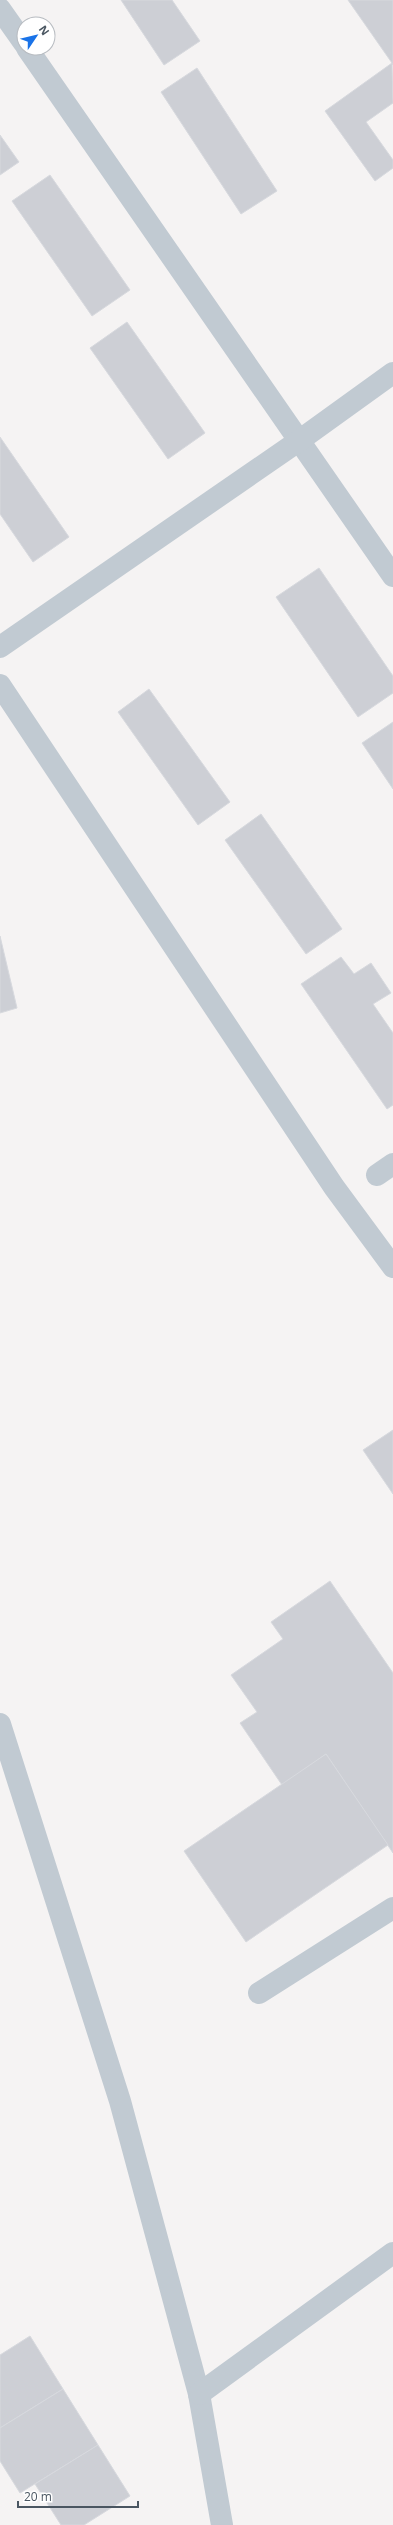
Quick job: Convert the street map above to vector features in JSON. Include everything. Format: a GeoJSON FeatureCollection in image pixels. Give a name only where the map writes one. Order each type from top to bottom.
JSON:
{"type":"FeatureCollection","features":[{"type":"Feature","properties":{"kind":"street"},"geometry":{"type":"LineString","coordinates":[[0,9],[16,32]]}},
{"type":"Feature","properties":{"kind":"street"},"geometry":{"type":"LineString","coordinates":[[33,56],[393,576]]}},
{"type":"Feature","properties":{"kind":"street"},"geometry":{"type":"LineString","coordinates":[[0,647],[300,440],[393,373]]}},
{"type":"Feature","properties":{"kind":"street"},"geometry":{"type":"LineString","coordinates":[[0,685],[334,1187],[393,1267]]}},
{"type":"Feature","properties":{"kind":"street"},"geometry":{"type":"LineString","coordinates":[[0,1724],[120,2101],[199,2394],[222,2525]]}},
{"type":"Feature","properties":{"kind":"street"},"geometry":{"type":"LineString","coordinates":[[259,1993],[393,1908]]}},
{"type":"Feature","properties":{"kind":"street"},"geometry":{"type":"LineString","coordinates":[[199,2394],[393,2253]]}},
{"type":"Feature","properties":{"kind":"building"},"geometry":{"type":"Polygon","coordinates":[[[121,0],[172,0],[200,41],[164,65],[121,0]]]}},
{"type":"Feature","properties":{"kind":"building"},"geometry":{"type":"Polygon","coordinates":[[[348,0],[393,0],[393,65],[392,63],[348,0]]]}},
{"type":"Feature","properties":{"kind":"building"},"geometry":{"type":"Polygon","coordinates":[[[392,63],[393,103],[366,122],[393,160],[393,168],[375,181],[325,111],[392,63]]]}},
{"type":"Feature","properties":{"kind":"building"},"geometry":{"type":"Polygon","coordinates":[[[197,68],[277,191],[241,214],[161,92],[197,68]]]}},
{"type":"Feature","properties":{"kind":"building"},"geometry":{"type":"Polygon","coordinates":[[[0,135],[19,162],[0,175],[0,135]]]}},
{"type":"Feature","properties":{"kind":"building"},"geometry":{"type":"Polygon","coordinates":[[[50,175],[130,290],[92,316],[12,201],[50,175]]]}},
{"type":"Feature","properties":{"kind":"building"},"geometry":{"type":"Polygon","coordinates":[[[127,322],[205,433],[168,459],[90,348],[127,322]]]}},
{"type":"Feature","properties":{"kind":"building"},"geometry":{"type":"Polygon","coordinates":[[[0,437],[69,537],[33,562],[0,514],[0,437]]]}},
{"type":"Feature","properties":{"kind":"building"},"geometry":{"type":"Polygon","coordinates":[[[319,568],[393,676],[393,693],[358,717],[276,597],[319,568]]]}},
{"type":"Feature","properties":{"kind":"building"},"geometry":{"type":"Polygon","coordinates":[[[149,689],[230,802],[198,825],[118,712],[149,689]]]}},
{"type":"Feature","properties":{"kind":"building"},"geometry":{"type":"Polygon","coordinates":[[[393,722],[393,789],[362,743],[393,722]]]}},
{"type":"Feature","properties":{"kind":"building"},"geometry":{"type":"Polygon","coordinates":[[[261,814],[342,929],[306,954],[225,840],[261,814]]]}},
{"type":"Feature","properties":{"kind":"building"},"geometry":{"type":"Polygon","coordinates":[[[0,936],[17,1008],[0,1013],[0,936]]]}},
{"type":"Feature","properties":{"kind":"building"},"geometry":{"type":"Polygon","coordinates":[[[341,957],[354,974],[371,963],[391,993],[373,1004],[393,1033],[393,1105],[387,1109],[301,984],[341,957]]]}},
{"type":"Feature","properties":{"kind":"building"},"geometry":{"type":"Polygon","coordinates":[[[393,1430],[393,1494],[363,1450],[393,1430]]]}},
{"type":"Feature","properties":{"kind":"building"},"geometry":{"type":"Polygon","coordinates":[[[330,1581],[393,1673],[393,1853],[326,1754],[282,1785],[240,1723],[257,1712],[231,1675],[283,1639],[271,1622],[330,1581]]]}},
{"type":"Feature","properties":{"kind":"building"},"geometry":{"type":"Polygon","coordinates":[[[326,1754],[388,1845],[246,1942],[184,1851],[326,1754]]]}},
{"type":"Feature","properties":{"kind":"building"},"geometry":{"type":"Polygon","coordinates":[[[30,2336],[63,2389],[0,2428],[0,2355],[30,2336]]]}},
{"type":"Feature","properties":{"kind":"building"},"geometry":{"type":"Polygon","coordinates":[[[63,2389],[98,2445],[20,2493],[0,2461],[0,2428],[63,2389]]]}},
{"type":"Feature","properties":{"kind":"building"},"geometry":{"type":"Polygon","coordinates":[[[98,2445],[130,2496],[84,2525],[61,2525],[35,2484],[98,2445]]]}}]}
